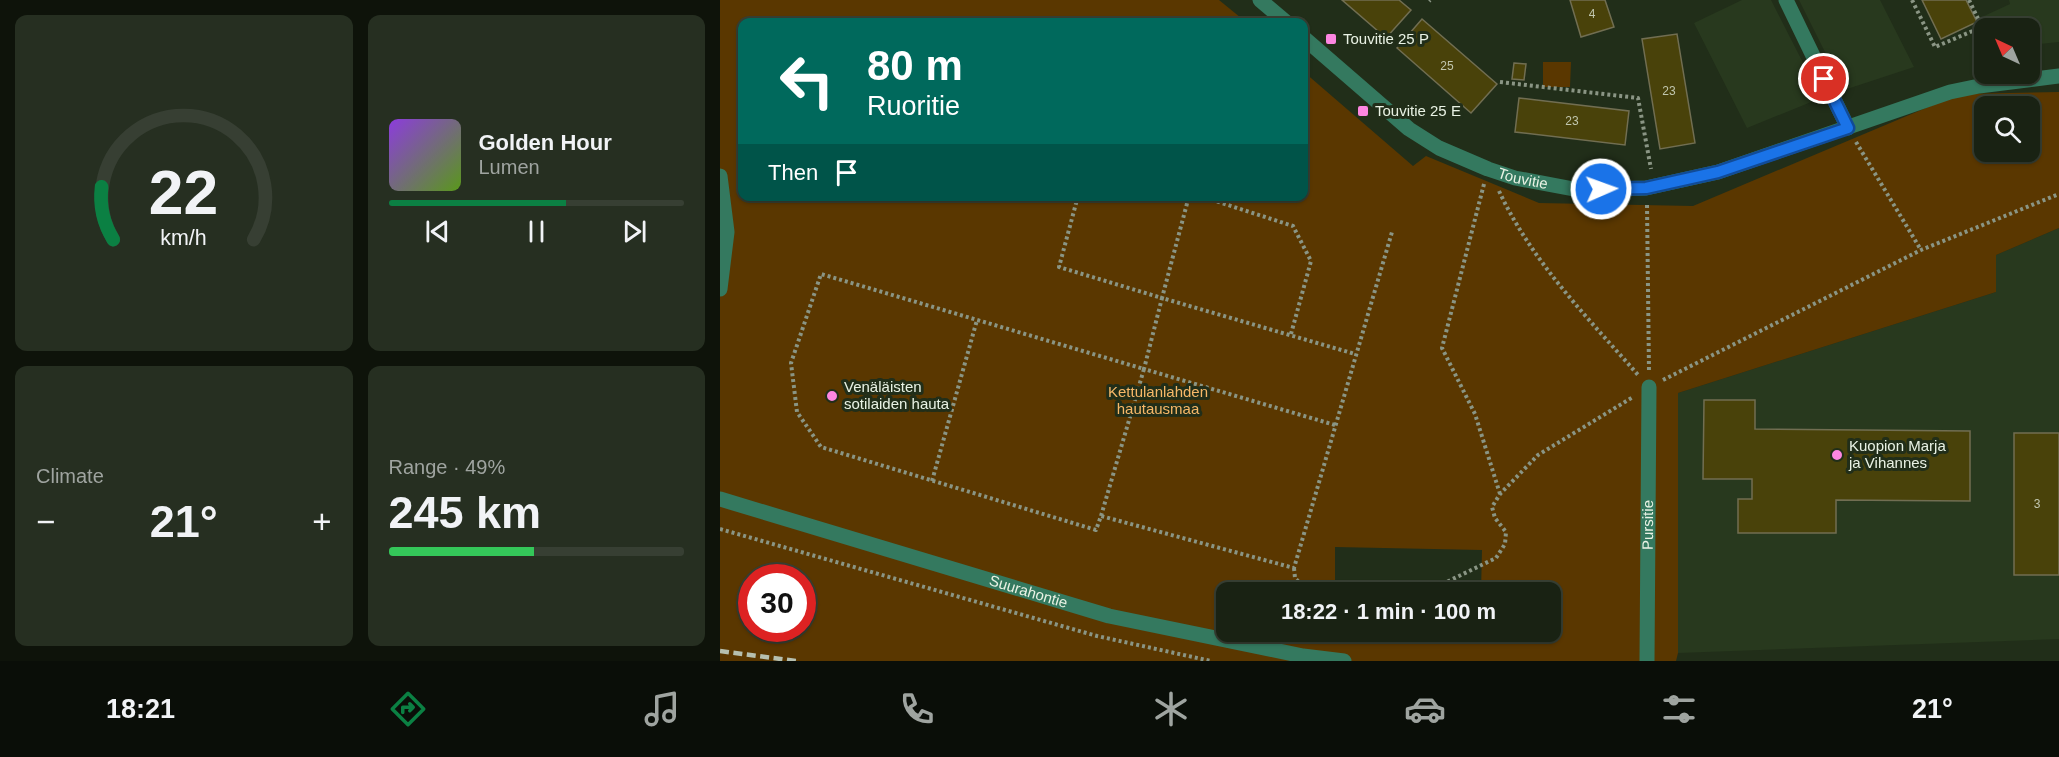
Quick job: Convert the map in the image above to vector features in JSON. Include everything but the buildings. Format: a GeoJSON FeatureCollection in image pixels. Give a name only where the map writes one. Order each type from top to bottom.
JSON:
{"type":"FeatureCollection","features":[{"type":"Feature","properties":{"kind":"street"},"geometry":{"type":"LineString","coordinates":[[1260,0],[1281,18]]}},
{"type":"Feature","properties":{"kind":"street"},"geometry":{"type":"LineString","coordinates":[[1786,0],[1848,128]]}},
{"type":"Feature","properties":{"kind":"street","name":"Touvitie"},"geometry":{"type":"LineString","coordinates":[[1308,41],[1409,129],[1439,148],[1515,178],[1579,190],[1648,178],[1718,172],[1950,92],[1978,86],[2059,76]]}},
{"type":"Feature","properties":{"kind":"street"},"geometry":{"type":"LineString","coordinates":[[720,176],[727,232],[720,289]]}},
{"type":"Feature","properties":{"kind":"street","name":"Pursitie"},"geometry":{"type":"LineString","coordinates":[[1647,661],[1649,387]]}},
{"type":"Feature","properties":{"kind":"street","name":"Suurahontie"},"geometry":{"type":"LineString","coordinates":[[720,499],[1109,616],[1303,656],[1344,661]]}},
{"type":"Feature","properties":{"kind":"path"},"geometry":{"type":"LineString","coordinates":[[1912,0],[1935,48],[1974,31]]}},
{"type":"Feature","properties":{"kind":"path"},"geometry":{"type":"LineString","coordinates":[[1969,0],[1978,18]]}},
{"type":"Feature","properties":{"kind":"path"},"geometry":{"type":"LineString","coordinates":[[1500,82],[1638,98],[1648,178],[1649,387]]}},
{"type":"Feature","properties":{"kind":"path"},"geometry":{"type":"LineString","coordinates":[[1848,128],[1921,250]]}},
{"type":"Feature","properties":{"kind":"path"},"geometry":{"type":"LineString","coordinates":[[1488,169],[1506,206],[1550,274],[1649,387]]}},
{"type":"Feature","properties":{"kind":"path"},"geometry":{"type":"LineString","coordinates":[[1488,169],[1442,348],[1475,414],[1500,494]]}},
{"type":"Feature","properties":{"kind":"path"},"geometry":{"type":"LineString","coordinates":[[1447,582],[1496,558],[1505,544],[1506,532],[1495,518],[1492,507],[1500,494],[1538,455],[1649,387],[1921,250],[2059,194]]}},
{"type":"Feature","properties":{"kind":"path"},"geometry":{"type":"LineString","coordinates":[[1077,201],[1059,267],[1355,354]]}},
{"type":"Feature","properties":{"kind":"path"},"geometry":{"type":"LineString","coordinates":[[1188,201],[1144,369],[1096,530],[821,447],[797,412],[791,363],[821,274],[977,320],[1144,369],[1335,425]]}},
{"type":"Feature","properties":{"kind":"path"},"geometry":{"type":"LineString","coordinates":[[1216,201],[1293,226],[1311,261],[1291,334]]}},
{"type":"Feature","properties":{"kind":"path"},"geometry":{"type":"LineString","coordinates":[[1299,582],[1295,578],[1293,568],[1392,232]]}},
{"type":"Feature","properties":{"kind":"path"},"geometry":{"type":"LineString","coordinates":[[932,481],[977,320]]}},
{"type":"Feature","properties":{"kind":"path"},"geometry":{"type":"LineString","coordinates":[[1101,516],[1293,568]]}},
{"type":"Feature","properties":{"kind":"path"},"geometry":{"type":"LineString","coordinates":[[720,529],[1097,636],[1210,661]]}},
{"type":"Feature","properties":{"kind":"shaded area"},"geometry":{"type":"Polygon","coordinates":[[[1742,0],[1771,0],[1821,98],[1747,128],[1694,23],[1742,0]]]}},
{"type":"Feature","properties":{"kind":"shaded area"},"geometry":{"type":"Polygon","coordinates":[[[1799,0],[1880,0],[1914,67],[1844,90],[1799,0]]]}},
{"type":"Feature","properties":{"kind":"shaded area"},"geometry":{"type":"Polygon","coordinates":[[[2009,0],[2059,0],[2059,42],[2040,44],[2040,18],[1985,18],[1984,16],[2010,4],[2009,0]]]}},
{"type":"Feature","properties":{"kind":"shaded area"},"geometry":{"type":"Polygon","coordinates":[[[2059,228],[2059,639],[1678,653],[1678,393],[1996,292],[1996,255],[2059,228]]]}},
{"type":"Feature","properties":{"kind":"green space","name":"Kettulanlahden hautausmaa"},"geometry":{"type":"Polygon","coordinates":[[[720,0],[1219,0],[1241,18],[738,18],[738,201],[1308,201],[1308,75],[1413,166],[1426,156],[1539,203],[1693,206],[1959,94],[2059,92],[2059,228],[1996,255],[1996,292],[1678,393],[1678,653],[1676,661],[720,661],[720,0]]]}},
{"type":"Feature","properties":{"kind":"green space"},"geometry":{"type":"Polygon","coordinates":[[[1543,62],[1571,62],[1570,87],[1543,87],[1543,62]]]}},
{"type":"Feature","properties":{"kind":"railway"},"geometry":{"type":"LineString","coordinates":[[720,651],[796,661]]}},
{"type":"Feature","properties":{"kind":"place","name":"Touvitie 25 P"},"geometry":{"type":"Point","coordinates":[1331,39]}},
{"type":"Feature","properties":{"kind":"place","name":"Touvitie 25 E"},"geometry":{"type":"Point","coordinates":[1363,111]}},
{"type":"Feature","properties":{"kind":"place","name":"Venäläisten sotilaiden hauta"},"geometry":{"type":"Point","coordinates":[832,396]}},
{"type":"Feature","properties":{"kind":"place","name":"Kuopion Marja ja Vihannes"},"geometry":{"type":"Point","coordinates":[1837,455]}},
{"type":"Feature","properties":{"kind":"route"},"geometry":{"type":"LineString","coordinates":[[1601,189],[1646,188],[1718,172],[1848,128],[1824,79]]}}]}
